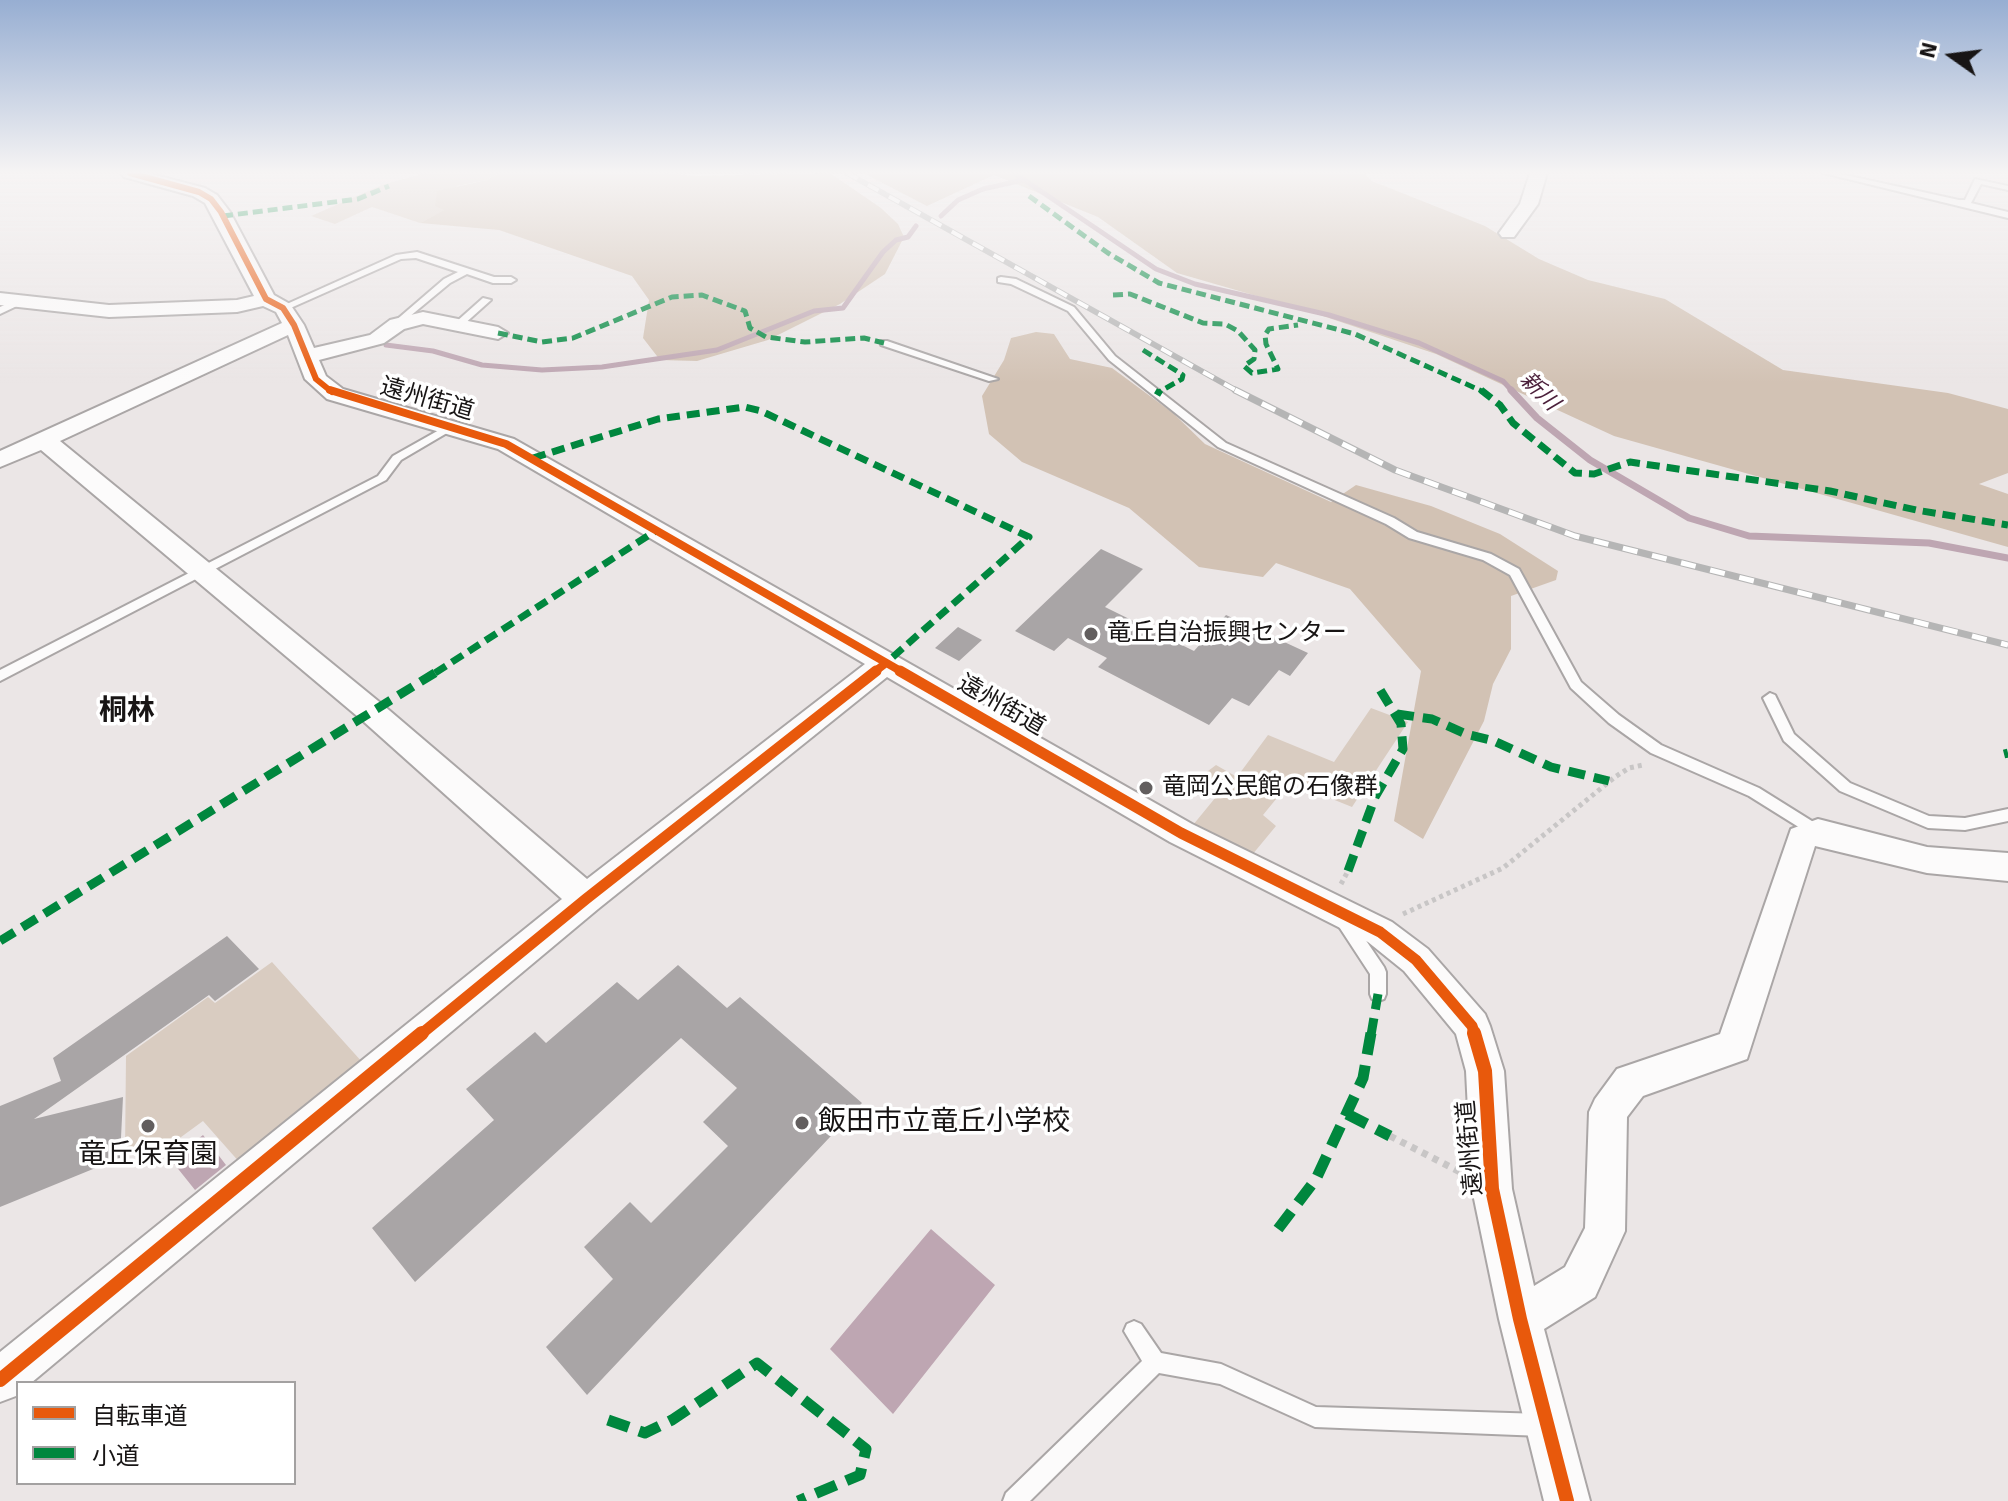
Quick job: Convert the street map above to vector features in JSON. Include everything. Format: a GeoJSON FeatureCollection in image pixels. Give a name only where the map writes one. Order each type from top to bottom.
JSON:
{"type":"FeatureCollection","features":[{"type":"Feature","properties":{"kind":"street","name":"遠州街道"},"geometry":{"type":"LineString","coordinates":[[240,243],[309,356],[316,379],[335,394],[490,438],[533,458],[1181,833],[1380,932],[1416,960],[1472,1026],[1485,1071],[1492,1189],[1520,1319],[1567,1501]]}},
{"type":"Feature","properties":{"kind":"street"},"geometry":{"type":"LineString","coordinates":[[6,304],[109,311],[237,306],[281,311]]}},
{"type":"Feature","properties":{"kind":"street"},"geometry":{"type":"LineString","coordinates":[[0,460],[44,440],[281,311]]}},
{"type":"Feature","properties":{"kind":"street"},"geometry":{"type":"LineString","coordinates":[[309,356],[377,339],[397,324],[423,318],[498,333]]}},
{"type":"Feature","properties":{"kind":"street"},"geometry":{"type":"LineString","coordinates":[[44,440],[373,713],[586,899]]}},
{"type":"Feature","properties":{"kind":"street"},"geometry":{"type":"LineString","coordinates":[[0,1380],[586,899],[886,663]]}},
{"type":"Feature","properties":{"kind":"street"},"geometry":{"type":"LineString","coordinates":[[1520,1319],[1580,1282],[1605,1231],[1608,1112],[1630,1082],[1734,1047],[1802,838],[1818,832],[1927,860],[2008,867]]}},
{"type":"Feature","properties":{"kind":"lane"},"geometry":{"type":"LineString","coordinates":[[281,311],[399,257],[417,255],[493,280],[511,280]]}},
{"type":"Feature","properties":{"kind":"lane"},"geometry":{"type":"LineString","coordinates":[[397,324],[447,281],[466,271]]}},
{"type":"Feature","properties":{"kind":"lane"},"geometry":{"type":"LineString","coordinates":[[1001,280],[1013,281],[1071,309],[1112,358],[1222,445],[1390,521],[1413,535],[1487,557],[1515,572],[1576,685],[1614,719],[1656,749],[1754,792],[1818,832]]}},
{"type":"Feature","properties":{"kind":"lane"},"geometry":{"type":"LineString","coordinates":[[459,324],[486,300]]}},
{"type":"Feature","properties":{"kind":"lane"},"geometry":{"type":"LineString","coordinates":[[884,343],[993,379]]}},
{"type":"Feature","properties":{"kind":"lane"},"geometry":{"type":"LineString","coordinates":[[0,676],[382,478],[397,458],[448,428]]}},
{"type":"Feature","properties":{"kind":"lane"},"geometry":{"type":"LineString","coordinates":[[1770,698],[1789,737],[1845,787],[1928,822],[1965,824],[2008,815]]}},
{"type":"Feature","properties":{"kind":"lane"},"geometry":{"type":"LineString","coordinates":[[1337,912],[1378,972],[1378,994]]}},
{"type":"Feature","properties":{"kind":"lane"},"geometry":{"type":"LineString","coordinates":[[1134,1331],[1155,1362],[1221,1374],[1315,1417],[1548,1425]]}},
{"type":"Feature","properties":{"kind":"lane"},"geometry":{"type":"LineString","coordinates":[[1014,1501],[1155,1362]]}},
{"type":"Feature","properties":{"kind":"path"},"geometry":{"type":"LineString","coordinates":[[1380,932],[1394,919],[1503,868],[1629,768],[1645,764],[1657,767]]}},
{"type":"Feature","properties":{"kind":"path"},"geometry":{"type":"LineString","coordinates":[[1390,1136],[1468,1176]]}},
{"type":"Feature","properties":{"kind":"shaded area"},"geometry":{"type":"Polygon","coordinates":[[[537,243],[901,243],[885,274],[840,304],[768,340],[697,361],[660,360],[643,338],[649,300],[632,276],[537,243]]]}},
{"type":"Feature","properties":{"kind":"shaded area"},"geometry":{"type":"Polygon","coordinates":[[[1135,243],[1513,243],[1539,259],[1588,280],[1665,299],[1783,370],[1948,393],[2008,409],[2008,473],[1979,484],[2008,494],[2008,547],[1614,436],[1436,354],[1305,310],[1177,273],[1135,243]]]}},
{"type":"Feature","properties":{"kind":"shaded area"},"geometry":{"type":"Polygon","coordinates":[[[1036,332],[1054,334],[1070,359],[1112,368],[1173,413],[1205,444],[1331,502],[1356,485],[1431,506],[1500,534],[1558,571],[1556,580],[1511,596],[1511,649],[1493,684],[1484,721],[1423,839],[1394,821],[1421,671],[1350,589],[1276,563],[1263,577],[1199,567],[1129,508],[1022,462],[989,434],[982,396],[1004,360],[1011,338],[1036,332]]]}},
{"type":"Feature","properties":{"kind":"shaded area"},"geometry":{"type":"Polygon","coordinates":[[[1371,708],[1408,722],[1352,807],[1290,782],[1263,815],[1276,826],[1252,855],[1193,825],[1220,792],[1200,777],[1216,765],[1237,777],[1268,735],[1334,762],[1371,708]]]}},
{"type":"Feature","properties":{"kind":"shaded area"},"geometry":{"type":"Polygon","coordinates":[[[272,962],[363,1063],[241,1164],[203,1121],[151,1159],[125,1153],[126,1056],[208,997],[215,1003],[272,962]]]}},
{"type":"Feature","properties":{"kind":"shaded area"},"geometry":{"type":"Polygon","coordinates":[[[203,1135],[226,1165],[195,1190],[171,1160],[203,1135]]]}},
{"type":"Feature","properties":{"kind":"shaded area"},"geometry":{"type":"Polygon","coordinates":[[[931,1229],[995,1285],[893,1414],[830,1349],[931,1229]]]}},
{"type":"Feature","properties":{"kind":"building","name":"竜丘自治振興センター"},"geometry":{"type":"Polygon","coordinates":[[[1101,549],[1143,569],[1105,607],[1194,651],[1226,615],[1308,653],[1290,676],[1279,670],[1249,706],[1232,698],[1209,725],[1098,667],[1107,658],[1068,638],[1054,651],[1015,631],[1101,549]]]}},
{"type":"Feature","properties":{"kind":"building"},"geometry":{"type":"Polygon","coordinates":[[[958,627],[982,640],[959,661],[935,648],[958,627]]]}},
{"type":"Feature","properties":{"kind":"building"},"geometry":{"type":"Polygon","coordinates":[[[227,936],[259,969],[215,1001],[209,995],[34,1119],[123,1097],[120,1158],[0,1207],[0,1106],[61,1081],[53,1058],[227,936]]]}},
{"type":"Feature","properties":{"kind":"building"},"geometry":{"type":"Polygon","coordinates":[[[678,965],[727,1008],[740,997],[862,1103],[587,1395],[546,1347],[613,1279],[584,1247],[630,1202],[651,1223],[728,1146],[703,1122],[737,1088],[681,1038],[415,1282],[372,1228],[494,1120],[466,1089],[535,1032],[546,1043],[617,982],[638,1000],[678,965]]]}},
{"type":"Feature","properties":{"kind":"waterway"},"geometry":{"type":"LineString","coordinates":[[386,345],[433,351],[482,365],[542,370],[602,367],[717,350],[814,311],[843,308],[893,243]]}},
{"type":"Feature","properties":{"kind":"waterway","name":"新川"},"geometry":{"type":"LineString","coordinates":[[1118,243],[1156,269],[1195,284],[1329,315],[1419,343],[1503,381],[1513,392]]}},
{"type":"Feature","properties":{"kind":"waterway","name":"新川"},"geometry":{"type":"LineString","coordinates":[[1511,390],[1537,418],[1590,460],[1689,518],[1749,536],[1929,543],[2008,558]]}},
{"type":"Feature","properties":{"kind":"railway"},"geometry":{"type":"LineString","coordinates":[[972,243],[1239,392]]}},
{"type":"Feature","properties":{"kind":"railway"},"geometry":{"type":"LineString","coordinates":[[1235,390],[1239,392]]}},
{"type":"Feature","properties":{"kind":"railway"},"geometry":{"type":"LineString","coordinates":[[1239,392],[1395,470],[1575,536],[2008,645]]}},
{"type":"Feature","properties":{"kind":"marked path"},"geometry":{"type":"LineString","coordinates":[[1094,243],[1159,283],[1355,334],[1483,391],[1500,405],[1513,423],[1575,473],[1594,474],[1630,462],[1830,491],[1916,510],[2008,525]]}},
{"type":"Feature","properties":{"kind":"marked path"},"geometry":{"type":"LineString","coordinates":[[1113,295],[1130,294],[1203,323],[1225,324],[1238,331],[1255,350],[1254,359],[1244,366],[1252,373],[1278,369],[1266,344],[1265,335],[1269,329],[1298,325]]}},
{"type":"Feature","properties":{"kind":"marked path"},"geometry":{"type":"LineString","coordinates":[[498,333],[542,342],[573,338],[672,297],[702,295],[745,311],[750,328],[766,337],[805,342],[864,338],[884,343]]}},
{"type":"Feature","properties":{"kind":"marked path"},"geometry":{"type":"LineString","coordinates":[[1143,350],[1183,375],[1182,379],[1161,388],[1157,395]]}},
{"type":"Feature","properties":{"kind":"marked path"},"geometry":{"type":"LineString","coordinates":[[533,458],[658,419],[745,407],[761,411],[1029,537],[886,663]]}},
{"type":"Feature","properties":{"kind":"marked path"},"geometry":{"type":"LineString","coordinates":[[0,941],[373,713],[657,530]]}},
{"type":"Feature","properties":{"kind":"marked path"},"geometry":{"type":"LineString","coordinates":[[1348,871],[1375,797],[1403,749],[1401,724],[1379,688]]}},
{"type":"Feature","properties":{"kind":"marked path"},"geometry":{"type":"LineString","coordinates":[[1397,714],[1432,719],[1466,734],[1494,741],[1551,767],[1609,781]]}},
{"type":"Feature","properties":{"kind":"marked path"},"geometry":{"type":"LineString","coordinates":[[2004,754],[2008,753]]}},
{"type":"Feature","properties":{"kind":"marked path"},"geometry":{"type":"LineString","coordinates":[[1278,1229],[1316,1179],[1363,1078],[1378,994]]}},
{"type":"Feature","properties":{"kind":"marked path"},"geometry":{"type":"LineString","coordinates":[[1347,1114],[1390,1136]]}},
{"type":"Feature","properties":{"kind":"marked path"},"geometry":{"type":"LineString","coordinates":[[608,1420],[645,1433],[672,1420],[757,1363],[866,1449],[860,1475],[798,1501]]}},
{"type":"Feature","properties":{"kind":"cycle path"},"geometry":{"type":"LineString","coordinates":[[237,243],[266,299],[283,308],[294,325],[316,379],[335,394],[506,444],[1181,833],[1380,932],[1416,960],[1472,1026],[1485,1071],[1492,1189],[1520,1319],[1567,1501]]}},
{"type":"Feature","properties":{"kind":"cycle path"},"geometry":{"type":"LineString","coordinates":[[0,1380],[586,899],[886,663]]}},
{"type":"Feature","properties":{"kind":"place","name":"竜丘自治振興センター"},"geometry":{"type":"Point","coordinates":[1091,634]}},
{"type":"Feature","properties":{"kind":"place","name":"竜岡公民館の石像群"},"geometry":{"type":"Point","coordinates":[1146,788]}},
{"type":"Feature","properties":{"kind":"place","name":"飯田市立竜丘小学校"},"geometry":{"type":"Point","coordinates":[802,1123]}},
{"type":"Feature","properties":{"kind":"place","name":"竜丘保育園"},"geometry":{"type":"Point","coordinates":[148,1126]}},
{"type":"Feature","properties":{"kind":"district","name":"桐林"},"geometry":{"type":"Point","coordinates":[127,712]}}]}
